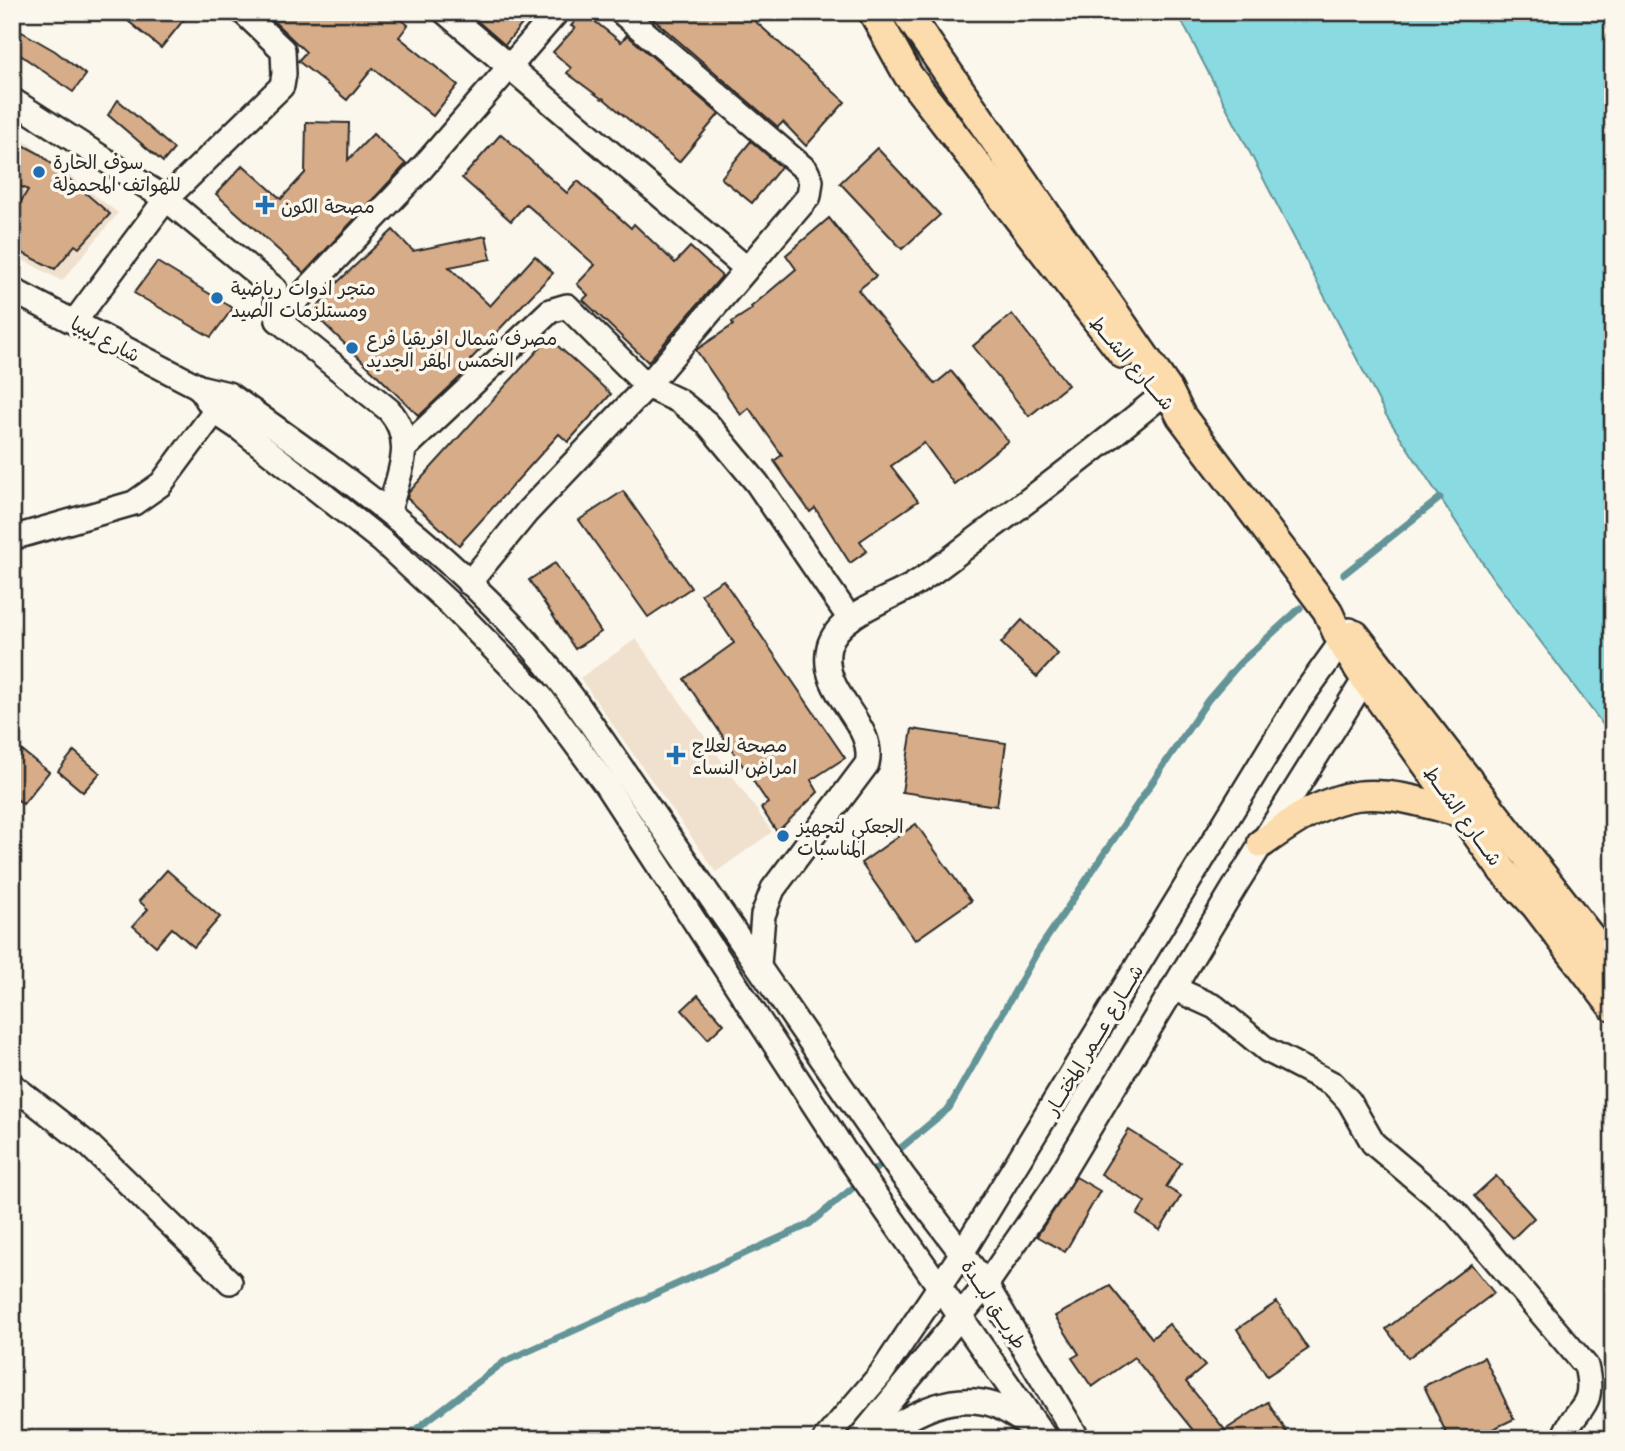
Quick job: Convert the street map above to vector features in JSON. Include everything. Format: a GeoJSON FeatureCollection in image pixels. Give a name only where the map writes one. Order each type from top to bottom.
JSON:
{"type":"FeatureCollection","features":[{"type":"Feature","properties":{"kind":"main road","name":"شــــارع الشـــط"},"geometry":{"type":"LineString","coordinates":[[873,12],[908,75],[1090,314],[1181,416],[1371,669],[1613,966]]}},
{"type":"Feature","properties":{"kind":"main road","name":"شــــارع الشـــط"},"geometry":{"type":"LineString","coordinates":[[906,12],[1163,394]]}},
{"type":"Feature","properties":{"kind":"main road","name":"شــــارع الشـــط"},"geometry":{"type":"LineString","coordinates":[[1371,669],[1462,813],[1503,871],[1536,906],[1613,1007]]}},
{"type":"Feature","properties":{"kind":"main road"},"geometry":{"type":"LineString","coordinates":[[1262,843],[1304,813],[1357,795],[1406,797],[1462,813]]}},
{"type":"Feature","properties":{"kind":"street"},"geometry":{"type":"LineString","coordinates":[[75,321],[166,199],[282,86],[283,50],[243,12]]}},
{"type":"Feature","properties":{"kind":"street"},"geometry":{"type":"LineString","coordinates":[[445,12],[746,268]]}},
{"type":"Feature","properties":{"kind":"street"},"geometry":{"type":"LineString","coordinates":[[278,320],[371,225],[511,68],[557,12]]}},
{"type":"Feature","properties":{"kind":"street"},"geometry":{"type":"LineString","coordinates":[[469,583],[527,512],[647,386],[809,196],[811,181],[806,170],[621,12]]}},
{"type":"Feature","properties":{"kind":"street"},"geometry":{"type":"LineString","coordinates":[[12,100],[166,199],[275,289],[278,320],[399,421],[406,447],[389,510]]}},
{"type":"Feature","properties":{"kind":"street","name":"شارع ليبيا"},"geometry":{"type":"LineString","coordinates":[[12,290],[199,387],[221,403]]}},
{"type":"Feature","properties":{"kind":"street"},"geometry":{"type":"LineString","coordinates":[[406,447],[550,311],[561,306],[571,309],[647,386],[691,410],[730,449],[850,619]]}},
{"type":"Feature","properties":{"kind":"street"},"geometry":{"type":"LineString","coordinates":[[759,965],[763,915],[773,889],[867,764],[868,743],[834,687],[829,668],[829,647],[835,632],[850,619],[915,584],[1039,493],[1163,394]]}},
{"type":"Feature","properties":{"kind":"street"},"geometry":{"type":"LineString","coordinates":[[12,538],[134,503],[161,484],[221,403]]}},
{"type":"Feature","properties":{"kind":"street","name":"طريـــق لبـــدة"},"geometry":{"type":"LineString","coordinates":[[221,403],[389,510],[469,583],[554,671],[903,1176],[986,1285],[1078,1439]]}},
{"type":"Feature","properties":{"kind":"street","name":"طريـــق لبـــدة"},"geometry":{"type":"LineString","coordinates":[[221,403],[239,428],[382,541],[449,603],[541,697],[606,785],[843,1149],[1045,1436]]}},
{"type":"Feature","properties":{"kind":"street","name":"شــــارع عـــمر المختـــار"},"geometry":{"type":"LineString","coordinates":[[825,1439],[880,1375],[962,1253],[1299,701],[1346,636]]}},
{"type":"Feature","properties":{"kind":"street"},"geometry":{"type":"LineString","coordinates":[[859,1439],[986,1285],[1053,1188],[1173,988],[1371,669]]}},
{"type":"Feature","properties":{"kind":"street"},"geometry":{"type":"LineString","coordinates":[[1173,988],[1215,1007],[1267,1050],[1333,1084],[1349,1101],[1373,1143],[1455,1213],[1586,1366],[1591,1383],[1587,1402],[1563,1439]]}},
{"type":"Feature","properties":{"kind":"street"},"geometry":{"type":"LineString","coordinates":[[12,1084],[90,1146],[230,1282]]}},
{"type":"Feature","properties":{"kind":"street"},"geometry":{"type":"LineString","coordinates":[[873,1439],[921,1411],[955,1401],[996,1405],[1045,1436]]}},
{"type":"Feature","properties":{"kind":"shaded area","name":"سوف الحارة للهواتف المحمولة"},"geometry":{"type":"Polygon","coordinates":[[[12,131],[118,213],[62,281],[12,254],[12,131]]]}},
{"type":"Feature","properties":{"kind":"shaded area","name":"مصحة لعلاج امراض النساء"},"geometry":{"type":"Polygon","coordinates":[[[636,639],[772,832],[716,872],[580,678],[636,639]]]}},
{"type":"Feature","properties":{"kind":"water"},"geometry":{"type":"Polygon","coordinates":[[[1177,12],[1613,12],[1613,738],[1492,577],[1386,415],[1177,12]]]}},
{"type":"Feature","properties":{"kind":"building"},"geometry":{"type":"Polygon","coordinates":[[[117,12],[190,12],[161,48],[117,12]]]}},
{"type":"Feature","properties":{"kind":"building"},"geometry":{"type":"Polygon","coordinates":[[[264,12],[392,12],[408,25],[399,37],[458,85],[433,116],[373,68],[347,100],[298,61],[306,52],[264,12]]]}},
{"type":"Feature","properties":{"kind":"building"},"geometry":{"type":"Polygon","coordinates":[[[467,12],[532,12],[505,45],[467,12]]]}},
{"type":"Feature","properties":{"kind":"building"},"geometry":{"type":"Polygon","coordinates":[[[583,12],[621,42],[627,35],[719,114],[679,162],[603,98],[567,73],[571,68],[553,52],[575,28],[571,26],[583,12]]]}},
{"type":"Feature","properties":{"kind":"building"},"geometry":{"type":"Polygon","coordinates":[[[645,12],[745,12],[845,102],[806,146],[783,122],[778,127],[645,12]]]}},
{"type":"Feature","properties":{"kind":"building"},"geometry":{"type":"Polygon","coordinates":[[[22,32],[55,51],[86,75],[73,92],[12,49],[22,32]]]}},
{"type":"Feature","properties":{"kind":"building"},"geometry":{"type":"Polygon","coordinates":[[[118,100],[174,149],[163,162],[108,115],[118,100]]]}},
{"type":"Feature","properties":{"kind":"building"},"geometry":{"type":"Polygon","coordinates":[[[306,122],[349,123],[348,160],[373,134],[406,164],[304,273],[216,194],[243,165],[281,199],[305,173],[306,122]]]}},
{"type":"Feature","properties":{"kind":"building"},"geometry":{"type":"Polygon","coordinates":[[[501,134],[567,193],[578,181],[631,228],[634,224],[675,263],[690,247],[722,276],[648,362],[583,300],[588,295],[577,284],[595,265],[526,204],[511,221],[462,178],[501,134]]]}},
{"type":"Feature","properties":{"kind":"building","name":"سوف الحارة للهواتف المحمولة"},"geometry":{"type":"Polygon","coordinates":[[[12,139],[40,154],[110,214],[79,248],[75,245],[55,269],[12,248],[12,216],[28,190],[12,182],[12,139]]]}},
{"type":"Feature","properties":{"kind":"building"},"geometry":{"type":"Polygon","coordinates":[[[751,141],[781,167],[752,203],[721,178],[751,141]]]}},
{"type":"Feature","properties":{"kind":"building"},"geometry":{"type":"Polygon","coordinates":[[[877,148],[940,215],[902,249],[840,183],[877,148]]]}},
{"type":"Feature","properties":{"kind":"building"},"geometry":{"type":"Polygon","coordinates":[[[829,218],[876,276],[858,290],[935,384],[951,371],[1008,441],[954,484],[924,443],[891,466],[918,501],[860,541],[867,551],[850,563],[815,508],[810,512],[774,461],[782,455],[749,408],[741,415],[696,350],[733,325],[732,322],[752,309],[751,307],[796,269],[786,255],[829,218]]]}},
{"type":"Feature","properties":{"kind":"building"},"geometry":{"type":"Polygon","coordinates":[[[393,230],[413,251],[486,236],[491,259],[449,267],[490,306],[535,256],[553,273],[470,360],[474,364],[419,416],[312,312],[329,295],[326,293],[393,230]]]}},
{"type":"Feature","properties":{"kind":"building"},"geometry":{"type":"Polygon","coordinates":[[[157,262],[233,308],[211,337],[134,293],[157,262]]]}},
{"type":"Feature","properties":{"kind":"building"},"geometry":{"type":"Polygon","coordinates":[[[1012,314],[1068,385],[1029,416],[973,346],[1012,314]]]}},
{"type":"Feature","properties":{"kind":"building"},"geometry":{"type":"Polygon","coordinates":[[[549,338],[611,394],[568,442],[559,434],[459,545],[407,498],[409,492],[549,338]]]}},
{"type":"Feature","properties":{"kind":"building"},"geometry":{"type":"Polygon","coordinates":[[[623,491],[691,588],[648,617],[579,520],[623,491]]]}},
{"type":"Feature","properties":{"kind":"building"},"geometry":{"type":"Polygon","coordinates":[[[555,563],[601,632],[575,649],[529,580],[555,563]]]}},
{"type":"Feature","properties":{"kind":"building"},"geometry":{"type":"Polygon","coordinates":[[[723,580],[845,758],[811,780],[818,792],[777,832],[761,808],[768,803],[684,679],[734,643],[701,594],[723,580]]]}},
{"type":"Feature","properties":{"kind":"building"},"geometry":{"type":"Polygon","coordinates":[[[1022,620],[1058,654],[1037,677],[1001,643],[1022,620]]]}},
{"type":"Feature","properties":{"kind":"building"},"geometry":{"type":"Polygon","coordinates":[[[912,729],[1006,743],[997,806],[902,792],[912,729]]]}},
{"type":"Feature","properties":{"kind":"building"},"geometry":{"type":"Polygon","coordinates":[[[12,743],[49,772],[23,804],[12,795],[12,743]]]}},
{"type":"Feature","properties":{"kind":"building"},"geometry":{"type":"Polygon","coordinates":[[[74,751],[100,773],[83,792],[58,771],[74,751]]]}},
{"type":"Feature","properties":{"kind":"building"},"geometry":{"type":"Polygon","coordinates":[[[916,824],[971,901],[915,940],[861,863],[916,824]]]}},
{"type":"Feature","properties":{"kind":"building"},"geometry":{"type":"Polygon","coordinates":[[[167,870],[220,917],[194,947],[172,928],[156,946],[133,926],[148,909],[139,901],[167,870]]]}},
{"type":"Feature","properties":{"kind":"building"},"geometry":{"type":"Polygon","coordinates":[[[698,995],[724,1024],[708,1039],[682,1010],[698,995]]]}},
{"type":"Feature","properties":{"kind":"building"},"geometry":{"type":"Polygon","coordinates":[[[1129,1130],[1181,1163],[1166,1187],[1181,1196],[1160,1230],[1137,1215],[1145,1202],[1101,1174],[1129,1130]]]}},
{"type":"Feature","properties":{"kind":"building"},"geometry":{"type":"Polygon","coordinates":[[[1496,1176],[1534,1218],[1513,1238],[1474,1196],[1496,1176]]]}},
{"type":"Feature","properties":{"kind":"building"},"geometry":{"type":"Polygon","coordinates":[[[1076,1177],[1100,1191],[1065,1252],[1037,1236],[1076,1177]]]}},
{"type":"Feature","properties":{"kind":"building"},"geometry":{"type":"Polygon","coordinates":[[[1471,1264],[1494,1293],[1408,1358],[1386,1329],[1471,1264]]]}},
{"type":"Feature","properties":{"kind":"building"},"geometry":{"type":"Polygon","coordinates":[[[1110,1286],[1152,1338],[1169,1324],[1205,1366],[1186,1382],[1225,1430],[1268,1402],[1291,1439],[1200,1439],[1134,1357],[1092,1387],[1072,1358],[1079,1354],[1055,1316],[1110,1286]]]}},
{"type":"Feature","properties":{"kind":"building"},"geometry":{"type":"Polygon","coordinates":[[[1277,1302],[1308,1349],[1267,1376],[1237,1329],[1277,1302]]]}},
{"type":"Feature","properties":{"kind":"building"},"geometry":{"type":"Polygon","coordinates":[[[1484,1357],[1514,1419],[1472,1439],[1449,1439],[1424,1386],[1484,1357]]]}},
{"type":"Feature","properties":{"kind":"waterway"},"geometry":{"type":"LineString","coordinates":[[1344,574],[1440,498]]}},
{"type":"Feature","properties":{"kind":"waterway"},"geometry":{"type":"LineString","coordinates":[[403,1439],[504,1362],[808,1225],[949,1108],[1036,954],[1208,700],[1240,663],[1300,608]]}},
{"type":"Feature","properties":{"kind":"place","name":"سوف الحارة للهواتف المحمولة"},"geometry":{"type":"Point","coordinates":[39,172]}},
{"type":"Feature","properties":{"kind":"place","name":"مصحة الكون"},"geometry":{"type":"Point","coordinates":[265,205]}},
{"type":"Feature","properties":{"kind":"place","name":"متجر ادوات رياضية ومستلزمات الصيد"},"geometry":{"type":"Point","coordinates":[217,298]}},
{"type":"Feature","properties":{"kind":"place","name":"مصرف شمال افريقيا فرع الخمس المقر الجديد"},"geometry":{"type":"Point","coordinates":[352,348]}},
{"type":"Feature","properties":{"kind":"place","name":"مصحة لعلاج امراض النساء"},"geometry":{"type":"Point","coordinates":[676,755]}},
{"type":"Feature","properties":{"kind":"place","name":"الجعكي لتجهيز المناسبات"},"geometry":{"type":"Point","coordinates":[783,836]}}]}
